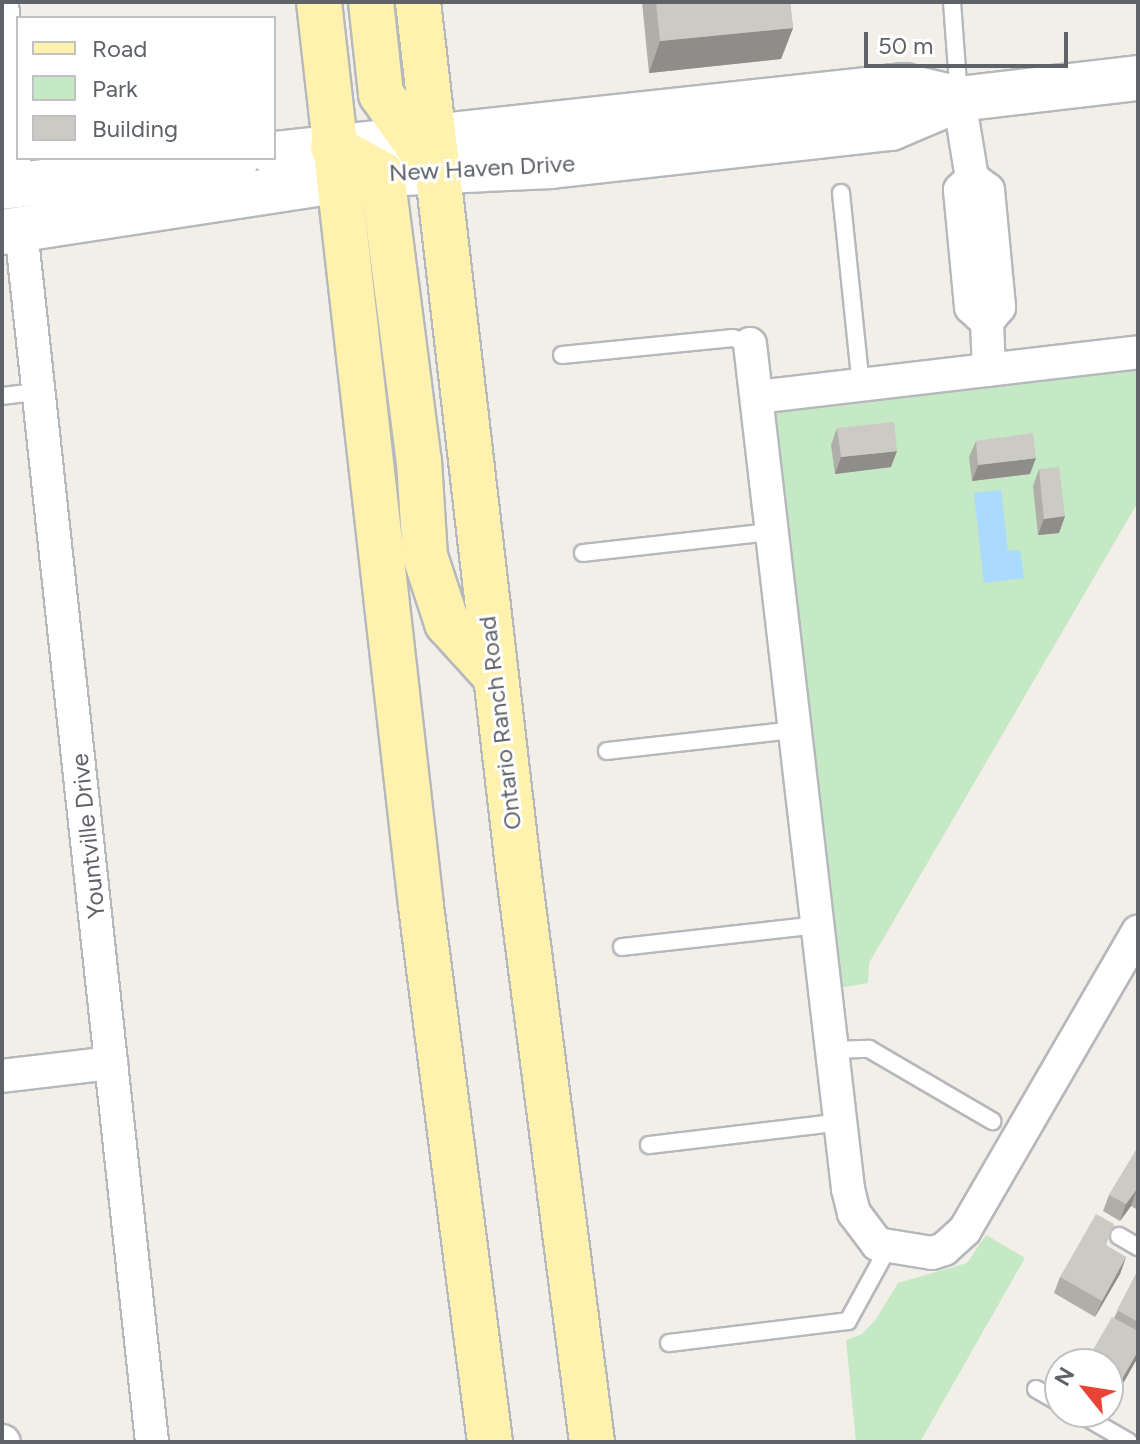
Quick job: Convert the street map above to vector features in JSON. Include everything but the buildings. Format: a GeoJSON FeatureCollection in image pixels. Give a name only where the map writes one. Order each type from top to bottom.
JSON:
{"type":"FeatureCollection","features":[{"type":"Feature","properties":{"kind":"main road"},"geometry":{"type":"LineString","coordinates":[[319,2],[335,164],[490,1442]]}},
{"type":"Feature","properties":{"kind":"main road"},"geometry":{"type":"LineString","coordinates":[[371,2],[381,94],[424,148]]}},
{"type":"Feature","properties":{"kind":"main road","name":"Ontario Ranch Road"},"geometry":{"type":"LineString","coordinates":[[418,2],[424,148],[495,676],[592,1442]]}},
{"type":"Feature","properties":{"kind":"main road"},"geometry":{"type":"LineString","coordinates":[[335,164],[382,174],[419,461],[425,556],[447,623],[495,676]]}},
{"type":"Feature","properties":{"kind":"street"},"geometry":{"type":"LineString","coordinates":[[2,2],[9,185],[220,160]]}},
{"type":"Feature","properties":{"kind":"street","name":"New Haven Drive"},"geometry":{"type":"LineString","coordinates":[[12,231],[424,148],[551,166],[891,128],[959,99],[1138,78]]}},
{"type":"Feature","properties":{"kind":"street"},"geometry":{"type":"LineString","coordinates":[[959,99],[972,178],[960,190],[971,307],[987,322],[989,370]]}},
{"type":"Feature","properties":{"kind":"street","name":"New Haven Drive"},"geometry":{"type":"LineString","coordinates":[[382,174],[424,148]]}},
{"type":"Feature","properties":{"kind":"street","name":"New Haven Drive"},"geometry":{"type":"LineString","coordinates":[[276,154],[335,164]]}},
{"type":"Feature","properties":{"kind":"street","name":"Yountville Drive"},"geometry":{"type":"LineString","coordinates":[[12,231],[41,391],[152,1442]]}},
{"type":"Feature","properties":{"kind":"street"},"geometry":{"type":"LineString","coordinates":[[750,344],[841,1122],[854,1213],[869,1235],[888,1248],[932,1253],[944,1249],[965,1230],[1138,931]]}},
{"type":"Feature","properties":{"kind":"street"},"geometry":{"type":"LineString","coordinates":[[757,397],[1138,352]]}},
{"type":"Feature","properties":{"kind":"street"},"geometry":{"type":"LineString","coordinates":[[2,1076],[111,1063]]}},
{"type":"Feature","properties":{"kind":"street"},"geometry":{"type":"LineString","coordinates":[[132,1442],[152,1442]]}},
{"type":"Feature","properties":{"kind":"lane"},"geometry":{"type":"LineString","coordinates":[[952,2],[959,99]]}},
{"type":"Feature","properties":{"kind":"lane"},"geometry":{"type":"LineString","coordinates":[[841,193],[861,386]]}},
{"type":"Feature","properties":{"kind":"lane"},"geometry":{"type":"LineString","coordinates":[[562,355],[733,338],[750,344]]}},
{"type":"Feature","properties":{"kind":"lane"},"geometry":{"type":"LineString","coordinates":[[2,396],[41,391]]}},
{"type":"Feature","properties":{"kind":"lane"},"geometry":{"type":"LineString","coordinates":[[583,553],[771,532]]}},
{"type":"Feature","properties":{"kind":"lane"},"geometry":{"type":"LineString","coordinates":[[607,751],[794,730]]}},
{"type":"Feature","properties":{"kind":"lane"},"geometry":{"type":"LineString","coordinates":[[622,947],[817,925]]}},
{"type":"Feature","properties":{"kind":"lane"},"geometry":{"type":"LineString","coordinates":[[832,1050],[869,1049],[992,1121]]}},
{"type":"Feature","properties":{"kind":"lane"},"geometry":{"type":"LineString","coordinates":[[649,1145],[841,1122]]}},
{"type":"Feature","properties":{"kind":"lane"},"geometry":{"type":"LineString","coordinates":[[1119,1236],[1138,1247]]}},
{"type":"Feature","properties":{"kind":"lane"},"geometry":{"type":"LineString","coordinates":[[669,1343],[848,1321],[888,1248]]}},
{"type":"Feature","properties":{"kind":"lane"},"geometry":{"type":"LineString","coordinates":[[1036,1389],[1044,1394]]}},
{"type":"Feature","properties":{"kind":"lane"},"geometry":{"type":"LineString","coordinates":[[1105,1428],[1129,1442]]}},
{"type":"Feature","properties":{"kind":"green space"},"geometry":{"type":"Polygon","coordinates":[[[1138,370],[1138,502],[869,963],[868,983],[839,988],[776,411],[1138,370]]]}},
{"type":"Feature","properties":{"kind":"green space"},"geometry":{"type":"Polygon","coordinates":[[[986,1235],[1025,1258],[920,1442],[856,1442],[846,1340],[862,1334],[876,1319],[898,1283],[967,1263],[986,1235]]]}},
{"type":"Feature","properties":{"kind":"water"},"geometry":{"type":"Polygon","coordinates":[[[1001,490],[1008,551],[1020,550],[1024,578],[984,583],[974,493],[1001,490]]]}}]}
